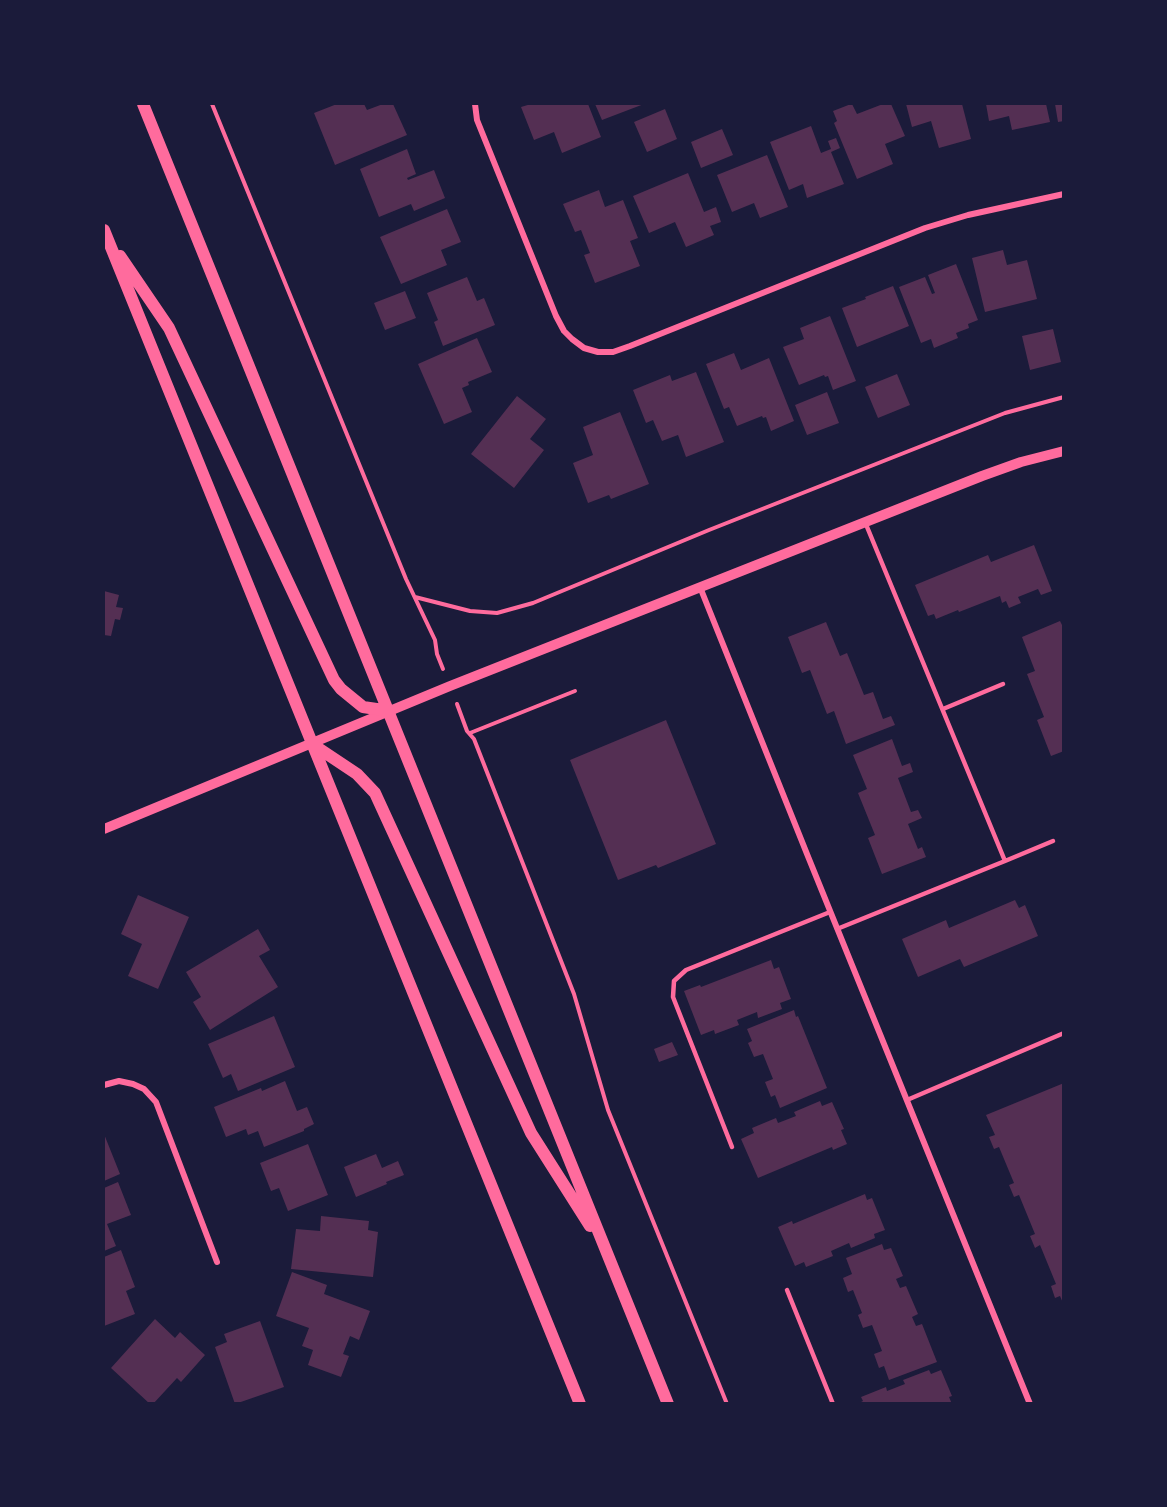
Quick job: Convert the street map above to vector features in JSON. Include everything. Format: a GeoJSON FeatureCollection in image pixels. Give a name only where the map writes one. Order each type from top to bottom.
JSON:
{"type":"FeatureCollection","features":[{"type":"Feature","properties":{"kind":"main road"},"geometry":{"type":"LineString","coordinates":[[143,104],[668,1404]]}},
{"type":"Feature","properties":{"kind":"main road"},"geometry":{"type":"LineString","coordinates":[[105,233],[169,328],[334,680],[341,689],[363,707],[390,711]]}},
{"type":"Feature","properties":{"kind":"main road"},"geometry":{"type":"LineString","coordinates":[[105,233],[580,1404]]}},
{"type":"Feature","properties":{"kind":"main road"},"geometry":{"type":"LineString","coordinates":[[312,743],[357,774],[375,793],[531,1133],[607,1252]]}},
{"type":"Feature","properties":{"kind":"street"},"geometry":{"type":"LineString","coordinates":[[475,104],[477,120],[556,316],[564,331],[572,339],[584,348],[598,352],[613,352],[630,346],[925,228],[968,215],[1064,194]]}},
{"type":"Feature","properties":{"kind":"street"},"geometry":{"type":"LineString","coordinates":[[104,829],[461,682],[700,587],[1021,462],[1063,451]]}},
{"type":"Feature","properties":{"kind":"street"},"geometry":{"type":"LineString","coordinates":[[700,587],[1030,1404]]}},
{"type":"Feature","properties":{"kind":"street"},"geometry":{"type":"LineString","coordinates":[[104,1085],[119,1081],[133,1084],[144,1089],[156,1102],[217,1262]]}},
{"type":"Feature","properties":{"kind":"lane"},"geometry":{"type":"LineString","coordinates":[[866,522],[1005,861]]}},
{"type":"Feature","properties":{"kind":"lane"},"geometry":{"type":"LineString","coordinates":[[943,709],[1003,684]]}},
{"type":"Feature","properties":{"kind":"lane"},"geometry":{"type":"LineString","coordinates":[[837,929],[1053,841]]}},
{"type":"Feature","properties":{"kind":"lane"},"geometry":{"type":"LineString","coordinates":[[732,1147],[673,997],[674,981],[686,970],[830,912]]}},
{"type":"Feature","properties":{"kind":"lane"},"geometry":{"type":"LineString","coordinates":[[907,1100],[1064,1033]]}},
{"type":"Feature","properties":{"kind":"lane"},"geometry":{"type":"LineString","coordinates":[[787,1290],[833,1404]]}},
{"type":"Feature","properties":{"kind":"path"},"geometry":{"type":"LineString","coordinates":[[212,104],[414,597],[435,640],[436,654]]}},
{"type":"Feature","properties":{"kind":"path"},"geometry":{"type":"LineString","coordinates":[[414,597],[470,611],[497,612],[533,603],[939,438],[1005,413],[1064,397]]}},
{"type":"Feature","properties":{"kind":"path"},"geometry":{"type":"LineString","coordinates":[[575,691],[469,732],[474,739],[574,994],[608,1110],[728,1404]]}},
{"type":"Feature","properties":{"kind":"building"},"geometry":{"type":"Polygon","coordinates":[[[337,104],[364,104],[367,110],[383,104],[393,104],[407,135],[335,165],[314,113],[337,104]]]}},
{"type":"Feature","properties":{"kind":"building"},"geometry":{"type":"Polygon","coordinates":[[[531,104],[588,104],[601,137],[562,153],[554,132],[534,140],[521,107],[531,104]]]}},
{"type":"Feature","properties":{"kind":"building"},"geometry":{"type":"Polygon","coordinates":[[[595,104],[644,104],[602,120],[595,104]]]}},
{"type":"Feature","properties":{"kind":"building"},"geometry":{"type":"Polygon","coordinates":[[[852,104],[857,114],[883,104],[891,104],[905,136],[885,144],[893,164],[857,179],[834,123],[837,121],[833,111],[852,104]]]}},
{"type":"Feature","properties":{"kind":"building"},"geometry":{"type":"Polygon","coordinates":[[[906,104],[962,104],[971,139],[939,148],[931,121],[912,127],[906,104]]]}},
{"type":"Feature","properties":{"kind":"building"},"geometry":{"type":"Polygon","coordinates":[[[986,104],[1046,104],[1050,122],[1012,130],[1009,116],[989,121],[986,104]]]}},
{"type":"Feature","properties":{"kind":"building"},"geometry":{"type":"Polygon","coordinates":[[[1055,104],[1064,104],[1064,121],[1058,122],[1055,104]]]}},
{"type":"Feature","properties":{"kind":"building"},"geometry":{"type":"Polygon","coordinates":[[[665,109],[677,139],[647,152],[634,122],[665,109]]]}},
{"type":"Feature","properties":{"kind":"building"},"geometry":{"type":"Polygon","coordinates":[[[811,126],[821,153],[831,149],[828,141],[836,138],[840,148],[831,152],[844,184],[807,198],[803,184],[789,190],[770,142],[811,126]]]}},
{"type":"Feature","properties":{"kind":"building"},"geometry":{"type":"Polygon","coordinates":[[[722,129],[733,155],[701,168],[691,142],[722,129]]]}},
{"type":"Feature","properties":{"kind":"building"},"geometry":{"type":"Polygon","coordinates":[[[407,149],[416,174],[407,178],[408,180],[434,170],[445,198],[414,211],[411,204],[379,217],[360,169],[407,149]]]}},
{"type":"Feature","properties":{"kind":"building"},"geometry":{"type":"Polygon","coordinates":[[[767,155],[788,207],[760,218],[754,203],[732,212],[717,175],[767,155]]]}},
{"type":"Feature","properties":{"kind":"building"},"geometry":{"type":"Polygon","coordinates":[[[688,173],[704,212],[716,207],[721,222],[710,226],[714,235],[686,247],[675,222],[649,233],[633,196],[688,173]]]}},
{"type":"Feature","properties":{"kind":"building"},"geometry":{"type":"Polygon","coordinates":[[[599,190],[605,207],[623,200],[638,238],[630,241],[640,266],[595,283],[584,255],[590,253],[581,230],[575,232],[563,204],[599,190]]]}},
{"type":"Feature","properties":{"kind":"building"},"geometry":{"type":"Polygon","coordinates":[[[447,209],[461,242],[441,250],[447,265],[401,284],[380,237],[447,209]]]}},
{"type":"Feature","properties":{"kind":"building"},"geometry":{"type":"Polygon","coordinates":[[[1003,250],[1007,265],[1027,260],[1037,299],[985,312],[972,258],[1003,250]]]}},
{"type":"Feature","properties":{"kind":"building"},"geometry":{"type":"Polygon","coordinates":[[[956,264],[978,320],[968,324],[969,328],[956,333],[958,338],[934,348],[931,339],[921,343],[899,287],[925,277],[932,294],[935,293],[928,275],[956,264]]]}},
{"type":"Feature","properties":{"kind":"building"},"geometry":{"type":"Polygon","coordinates":[[[467,277],[477,301],[484,298],[495,325],[443,346],[434,322],[438,320],[427,293],[467,277]]]}},
{"type":"Feature","properties":{"kind":"building"},"geometry":{"type":"Polygon","coordinates":[[[893,286],[909,326],[857,347],[842,308],[893,286]]]}},
{"type":"Feature","properties":{"kind":"building"},"geometry":{"type":"Polygon","coordinates":[[[405,291],[416,318],[385,330],[374,303],[405,291]]]}},
{"type":"Feature","properties":{"kind":"building"},"geometry":{"type":"Polygon","coordinates":[[[830,316],[856,381],[833,390],[828,376],[824,375],[799,385],[783,347],[804,339],[800,328],[830,316]]]}},
{"type":"Feature","properties":{"kind":"building"},"geometry":{"type":"Polygon","coordinates":[[[1053,329],[1061,362],[1030,370],[1022,336],[1053,329]]]}},
{"type":"Feature","properties":{"kind":"building"},"geometry":{"type":"Polygon","coordinates":[[[477,338],[492,372],[468,382],[469,385],[462,388],[472,412],[444,424],[418,364],[477,338]]]}},
{"type":"Feature","properties":{"kind":"building"},"geometry":{"type":"Polygon","coordinates":[[[734,353],[741,370],[769,358],[794,421],[771,431],[766,417],[762,416],[737,426],[729,407],[724,409],[706,364],[734,353]]]}},
{"type":"Feature","properties":{"kind":"building"},"geometry":{"type":"Polygon","coordinates":[[[696,372],[724,442],[686,457],[678,435],[662,441],[653,420],[646,423],[633,390],[670,375],[672,381],[696,372]]]}},
{"type":"Feature","properties":{"kind":"building"},"geometry":{"type":"Polygon","coordinates":[[[897,374],[910,405],[878,418],[865,387],[897,374]]]}},
{"type":"Feature","properties":{"kind":"building"},"geometry":{"type":"Polygon","coordinates":[[[827,392],[839,423],[807,435],[795,405],[827,392]]]}},
{"type":"Feature","properties":{"kind":"building"},"geometry":{"type":"Polygon","coordinates":[[[517,396],[546,419],[530,439],[544,450],[514,488],[471,454],[517,396]]]}},
{"type":"Feature","properties":{"kind":"building"},"geometry":{"type":"Polygon","coordinates":[[[620,412],[649,484],[611,499],[609,495],[588,503],[573,463],[593,455],[583,427],[620,412]]]}},
{"type":"Feature","properties":{"kind":"building"},"geometry":{"type":"Polygon","coordinates":[[[1034,545],[1052,591],[1041,595],[1038,589],[1018,597],[1021,603],[1009,608],[1006,601],[1002,603],[1000,596],[936,619],[934,614],[928,616],[915,585],[988,555],[991,562],[1034,545]]]}},
{"type":"Feature","properties":{"kind":"building"},"geometry":{"type":"Polygon","coordinates":[[[104,591],[119,595],[116,607],[123,608],[120,620],[115,619],[111,636],[104,635],[104,591]]]}},
{"type":"Feature","properties":{"kind":"building"},"geometry":{"type":"Polygon","coordinates":[[[1060,621],[1064,629],[1064,751],[1051,756],[1037,720],[1044,717],[1027,674],[1035,671],[1022,637],[1060,621]]]}},
{"type":"Feature","properties":{"kind":"building"},"geometry":{"type":"Polygon","coordinates":[[[826,622],[840,656],[847,653],[864,695],[873,692],[883,719],[891,716],[895,725],[846,744],[834,711],[827,714],[810,670],[802,673],[788,637],[826,622]]]}},
{"type":"Feature","properties":{"kind":"building"},"geometry":{"type":"Polygon","coordinates":[[[666,720],[716,844],[658,868],[656,865],[618,880],[570,760],[666,720]]]}},
{"type":"Feature","properties":{"kind":"building"},"geometry":{"type":"Polygon","coordinates":[[[892,739],[902,766],[910,763],[913,772],[898,778],[911,812],[918,810],[922,818],[908,824],[918,849],[922,847],[926,857],[882,874],[868,838],[875,835],[858,793],[867,789],[853,755],[892,739]]]}},
{"type":"Feature","properties":{"kind":"building"},"geometry":{"type":"Polygon","coordinates":[[[138,895],[189,917],[158,989],[128,976],[142,944],[121,934],[138,895]]]}},
{"type":"Feature","properties":{"kind":"building"},"geometry":{"type":"Polygon","coordinates":[[[1015,900],[1019,908],[1025,905],[1038,936],[964,967],[960,959],[918,977],[902,939],[946,920],[949,928],[1015,900]]]}},
{"type":"Feature","properties":{"kind":"building"},"geometry":{"type":"Polygon","coordinates":[[[258,929],[270,950],[259,956],[278,987],[210,1030],[193,1002],[201,997],[186,972],[258,929]]]}},
{"type":"Feature","properties":{"kind":"building"},"geometry":{"type":"Polygon","coordinates":[[[771,960],[774,969],[779,967],[791,999],[780,1003],[782,1009],[758,1018],[757,1012],[737,1020],[739,1025],[715,1034],[714,1030],[701,1035],[684,991],[700,985],[701,987],[771,960]]]}},
{"type":"Feature","properties":{"kind":"building"},"geometry":{"type":"Polygon","coordinates":[[[794,1010],[827,1088],[780,1108],[775,1095],[771,1097],[765,1082],[773,1079],[763,1054],[754,1057],[748,1043],[752,1041],[747,1029],[794,1010]]]}},
{"type":"Feature","properties":{"kind":"building"},"geometry":{"type":"Polygon","coordinates":[[[274,1016],[295,1067],[238,1091],[231,1074],[223,1078],[208,1044],[274,1016]]]}},
{"type":"Feature","properties":{"kind":"building"},"geometry":{"type":"Polygon","coordinates":[[[672,1042],[678,1055],[659,1062],[654,1049],[672,1042]]]}},
{"type":"Feature","properties":{"kind":"building"},"geometry":{"type":"Polygon","coordinates":[[[285,1081],[297,1111],[307,1107],[314,1124],[304,1131],[264,1147],[258,1131],[248,1135],[246,1129],[226,1137],[214,1107],[285,1081]]]}},
{"type":"Feature","properties":{"kind":"building"},"geometry":{"type":"Polygon","coordinates":[[[1064,1083],[1063,1303],[1060,1296],[1055,1298],[1051,1286],[1056,1284],[1040,1245],[1035,1248],[1030,1236],[1035,1234],[1019,1195],[1014,1197],[1009,1185],[1014,1183],[999,1147],[994,1149],[989,1137],[995,1135],[986,1115],[1064,1083]]]}},
{"type":"Feature","properties":{"kind":"building"},"geometry":{"type":"Polygon","coordinates":[[[820,1101],[822,1106],[832,1102],[844,1129],[841,1130],[847,1144],[833,1150],[832,1147],[758,1178],[741,1139],[754,1133],[752,1128],[776,1118],[778,1123],[796,1116],[794,1112],[820,1101]]]}},
{"type":"Feature","properties":{"kind":"building"},"geometry":{"type":"Polygon","coordinates":[[[104,1134],[120,1174],[104,1181],[104,1134]]]}},
{"type":"Feature","properties":{"kind":"building"},"geometry":{"type":"Polygon","coordinates":[[[308,1144],[328,1195],[288,1211],[279,1188],[271,1191],[260,1163],[308,1144]]]}},
{"type":"Feature","properties":{"kind":"building"},"geometry":{"type":"Polygon","coordinates":[[[376,1154],[382,1168],[398,1161],[404,1175],[356,1197],[344,1167],[376,1154]]]}},
{"type":"Feature","properties":{"kind":"building"},"geometry":{"type":"Polygon","coordinates":[[[118,1182],[131,1215],[107,1224],[116,1246],[104,1251],[104,1188],[118,1182]]]}},
{"type":"Feature","properties":{"kind":"building"},"geometry":{"type":"Polygon","coordinates":[[[865,1194],[867,1200],[872,1198],[885,1230],[874,1234],[875,1238],[851,1248],[849,1243],[831,1251],[833,1256],[806,1267],[804,1262],[795,1266],[778,1227],[792,1221],[793,1224],[865,1194]]]}},
{"type":"Feature","properties":{"kind":"building"},"geometry":{"type":"Polygon","coordinates":[[[321,1216],[369,1221],[368,1230],[378,1232],[373,1277],[291,1269],[296,1229],[320,1231],[321,1216]]]}},
{"type":"Feature","properties":{"kind":"building"},"geometry":{"type":"Polygon","coordinates":[[[882,1244],[884,1250],[891,1248],[903,1276],[896,1279],[900,1288],[906,1286],[918,1314],[912,1317],[916,1326],[922,1324],[937,1362],[889,1380],[884,1366],[879,1368],[874,1354],[882,1351],[872,1325],[863,1328],[858,1315],[862,1313],[853,1290],[848,1292],[843,1278],[852,1274],[846,1258],[882,1244]]]}},
{"type":"Feature","properties":{"kind":"building"},"geometry":{"type":"Polygon","coordinates":[[[121,1250],[135,1287],[126,1291],[135,1314],[104,1326],[104,1257],[121,1250]]]}},
{"type":"Feature","properties":{"kind":"building"},"geometry":{"type":"Polygon","coordinates":[[[292,1272],[327,1285],[324,1294],[370,1311],[359,1340],[350,1336],[343,1354],[349,1356],[341,1377],[308,1365],[313,1350],[302,1346],[309,1328],[276,1316],[292,1272]]]}},
{"type":"Feature","properties":{"kind":"building"},"geometry":{"type":"Polygon","coordinates":[[[155,1319],[175,1338],[180,1332],[205,1355],[181,1382],[177,1378],[153,1404],[150,1404],[111,1368],[155,1319]]]}},
{"type":"Feature","properties":{"kind":"building"},"geometry":{"type":"Polygon","coordinates":[[[260,1321],[284,1387],[235,1404],[215,1347],[227,1342],[224,1334],[260,1321]]]}},
{"type":"Feature","properties":{"kind":"building"},"geometry":{"type":"Polygon","coordinates":[[[929,1370],[931,1374],[941,1370],[952,1396],[949,1397],[952,1404],[857,1404],[863,1401],[861,1397],[886,1387],[887,1391],[905,1384],[903,1380],[929,1370]]]}}]}
